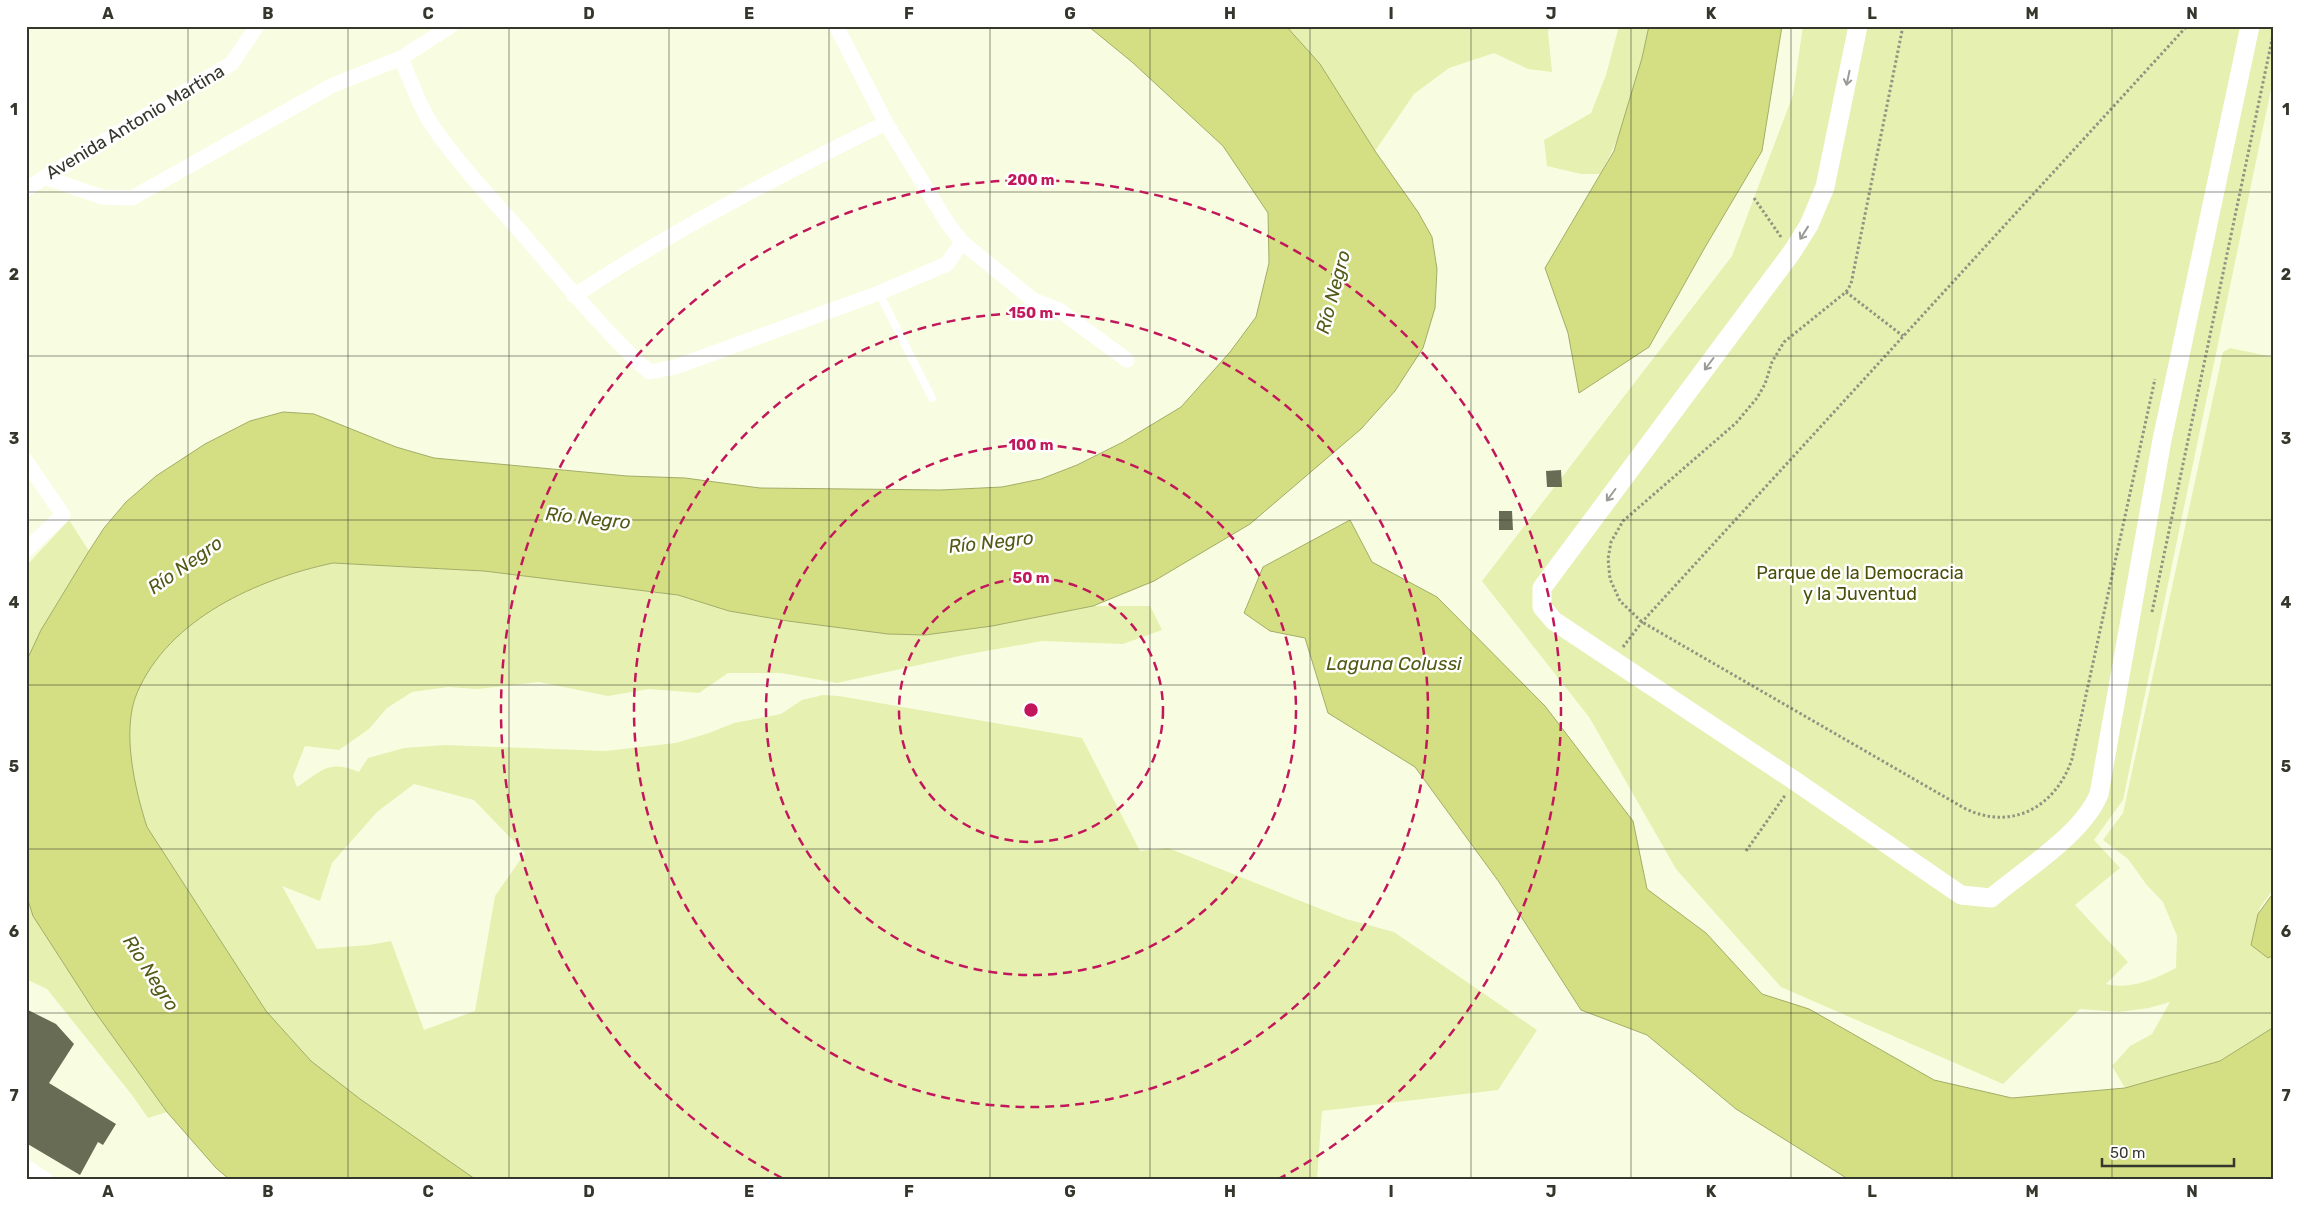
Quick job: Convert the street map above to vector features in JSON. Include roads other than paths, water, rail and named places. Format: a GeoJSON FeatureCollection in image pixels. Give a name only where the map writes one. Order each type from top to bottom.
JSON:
{"type":"FeatureCollection","features":[{"type":"Feature","properties":{"kind":"street","name":"Avenida Antonio Martina"},"geometry":{"type":"LineString","coordinates":[[26,189],[232,63],[257,26]]}},
{"type":"Feature","properties":{"kind":"street"},"geometry":{"type":"LineString","coordinates":[[44,177],[102,197],[132,198],[331,86],[401,58],[451,26]]}},
{"type":"Feature","properties":{"kind":"street"},"geometry":{"type":"LineString","coordinates":[[836,26],[886,123],[948,224],[962,242],[1034,300],[1059,310],[1127,360]]}},
{"type":"Feature","properties":{"kind":"street"},"geometry":{"type":"LineString","coordinates":[[1858,26],[1825,187],[1809,226],[1792,252],[1542,588],[1542,607],[1554,621],[1612,662],[1795,781],[1961,895],[1991,898],[2069,836],[2094,808],[2099,794],[2162,440],[2250,26]]}},
{"type":"Feature","properties":{"kind":"street"},"geometry":{"type":"LineString","coordinates":[[401,58],[427,116],[469,175],[526,237],[574,296],[626,351],[649,372],[675,367],[879,293],[947,264],[962,242]]}},
{"type":"Feature","properties":{"kind":"street"},"geometry":{"type":"LineString","coordinates":[[574,296],[632,258],[758,186],[886,123]]}},
{"type":"Feature","properties":{"kind":"street"},"geometry":{"type":"LineString","coordinates":[[26,461],[63,515],[26,550]]}},
{"type":"Feature","properties":{"kind":"street"},"geometry":{"type":"LineString","coordinates":[[26,1167],[45,1179]]}},
{"type":"Feature","properties":{"kind":"lane"},"geometry":{"type":"LineString","coordinates":[[879,293],[932,398]]}},
{"type":"Feature","properties":{"kind":"water","name":"Río Negro"},"geometry":{"type":"Polygon","coordinates":[[[1088,26],[1286,26],[1320,64],[1375,151],[1418,212],[1432,237],[1437,269],[1435,308],[1423,348],[1395,391],[1361,429],[1250,524],[1154,581],[1093,606],[992,626],[925,635],[888,634],[729,611],[678,595],[484,571],[333,563],[304,570],[246,591],[193,623],[171,643],[152,667],[137,693],[132,708],[130,742],[134,778],[147,827],[266,1011],[311,1061],[360,1099],[475,1179],[229,1179],[216,1168],[167,1112],[93,1009],[33,916],[26,894],[26,662],[41,630],[104,528],[126,502],[156,476],[205,444],[250,421],[283,412],[314,414],[396,447],[434,458],[627,476],[685,478],[760,488],[940,490],[1002,487],[1041,479],[1077,465],[1123,442],[1181,407],[1230,352],[1256,317],[1269,263],[1268,213],[1223,146],[1132,62],[1088,26]]]}},
{"type":"Feature","properties":{"kind":"water"},"geometry":{"type":"Polygon","coordinates":[[[1649,26],[1782,26],[1762,151],[1649,347],[1579,393],[1568,333],[1545,268],[1614,151],[1642,58],[1649,26]]]}},
{"type":"Feature","properties":{"kind":"water","name":"Laguna Colussi"},"geometry":{"type":"Polygon","coordinates":[[[1350,520],[1372,562],[1437,597],[1545,706],[1633,821],[1647,889],[1706,933],[1762,994],[1809,1009],[1934,1080],[2012,1098],[2125,1088],[2220,1061],[2274,1027],[2274,1179],[1848,1179],[1736,1109],[1647,1035],[1581,1010],[1499,882],[1415,767],[1328,713],[1305,638],[1270,631],[1244,613],[1263,567],[1350,520]]]}},
{"type":"Feature","properties":{"kind":"water"},"geometry":{"type":"Polygon","coordinates":[[[2274,892],[2274,955],[2268,958],[2251,945],[2258,914],[2274,892]]]}},
{"type":"Feature","properties":{"kind":"park label","name":"Parque de la Democracia y la Juventud"},"geometry":{"type":"Point","coordinates":[1860,583]}}]}
